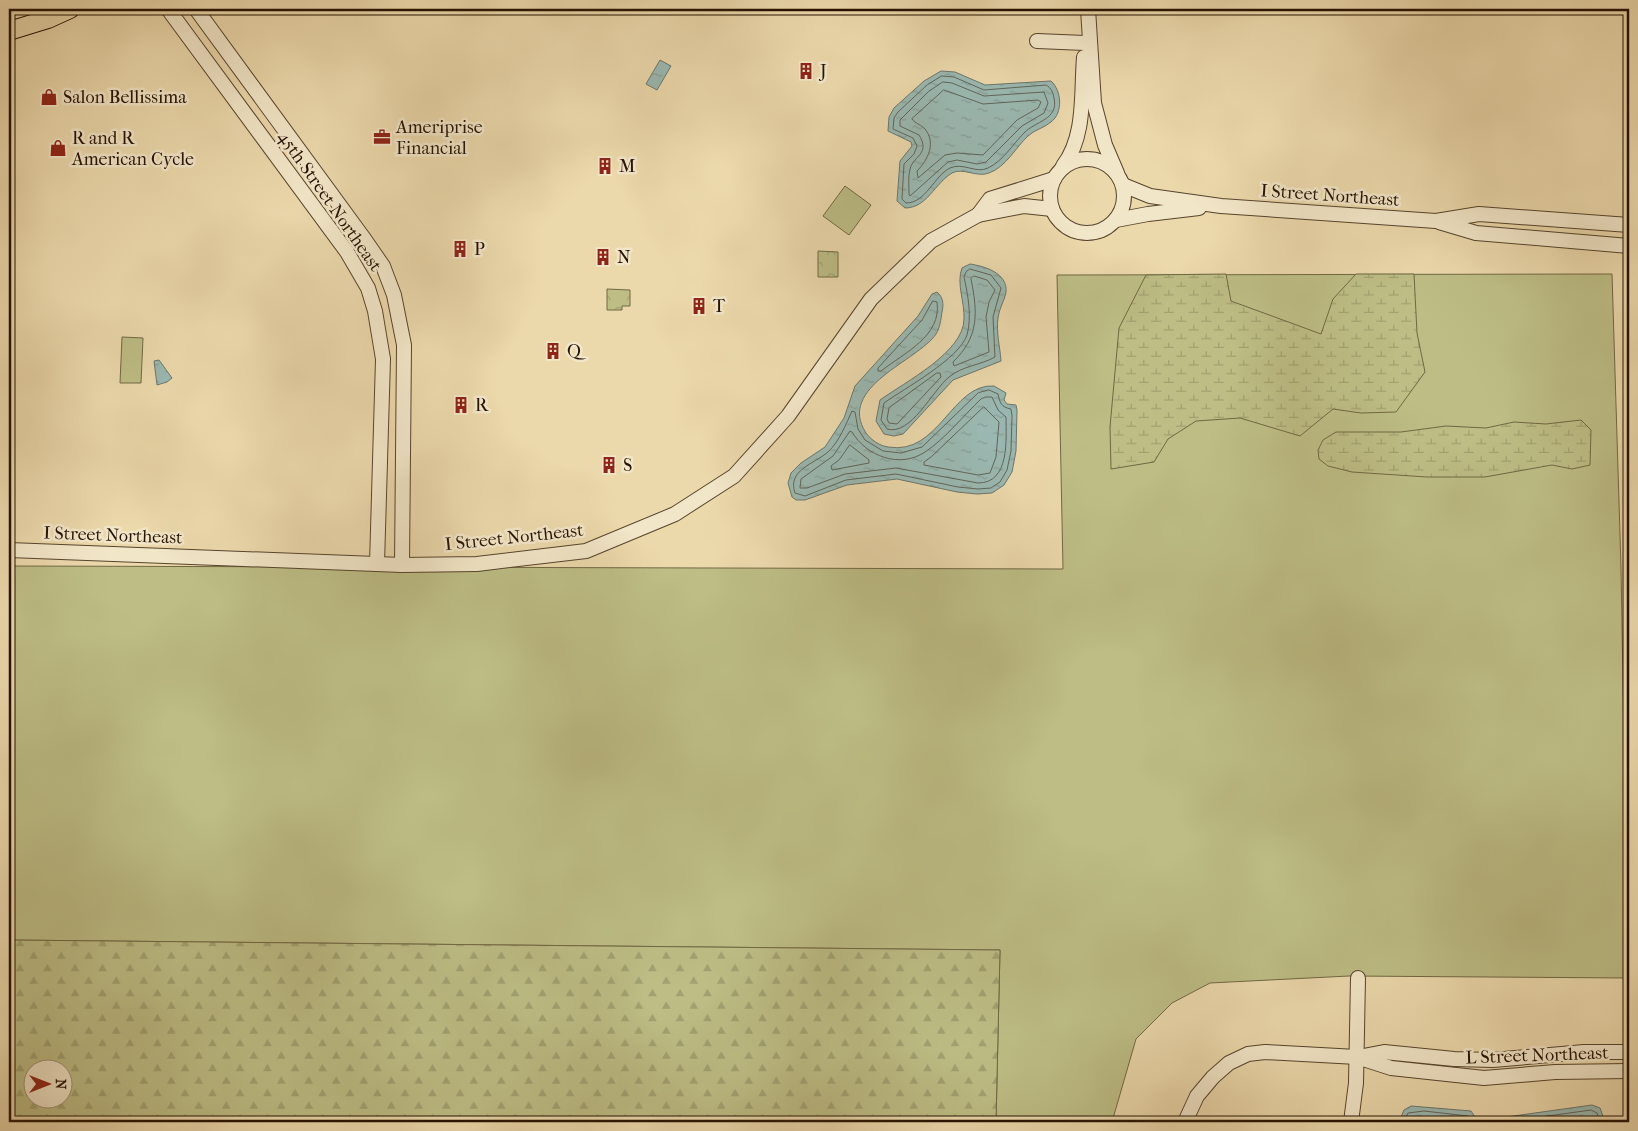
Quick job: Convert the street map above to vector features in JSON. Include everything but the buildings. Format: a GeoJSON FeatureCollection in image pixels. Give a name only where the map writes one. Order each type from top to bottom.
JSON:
{"type":"FeatureCollection","features":[{"type":"Feature","properties":{"kind":"main road"},"geometry":{"type":"LineString","coordinates":[[9,30],[48,19],[70,9]]}},
{"type":"Feature","properties":{"kind":"street","name":"45th Street Northeast"},"geometry":{"type":"LineString","coordinates":[[168,9],[347,252],[368,288],[377,320],[383,359],[377,564]]}},
{"type":"Feature","properties":{"kind":"street","name":"45th Street Northeast"},"geometry":{"type":"LineString","coordinates":[[196,9],[365,240],[383,266],[394,294],[404,345],[402,565]]}},
{"type":"Feature","properties":{"kind":"street"},"geometry":{"type":"LineString","coordinates":[[1088,9],[1094,102],[1105,145],[1120,179],[1124,203],[1116,220],[1106,229],[1082,234],[1062,223],[1052,209],[1050,191],[1058,175],[1072,155],[1080,124],[1088,9]]}},
{"type":"Feature","properties":{"kind":"street"},"geometry":{"type":"LineString","coordinates":[[1037,41],[1085,43]]}},
{"type":"Feature","properties":{"kind":"street"},"geometry":{"type":"LineString","coordinates":[[1058,175],[1078,161],[1096,160],[1108,165],[1120,179]]}},
{"type":"Feature","properties":{"kind":"street","name":"I Street Northeast"},"geometry":{"type":"LineString","coordinates":[[978,214],[990,199],[1058,175]]}},
{"type":"Feature","properties":{"kind":"street","name":"I Street Northeast"},"geometry":{"type":"LineString","coordinates":[[1120,179],[1150,196],[1221,206],[1436,221],[1476,233],[1629,246]]}},
{"type":"Feature","properties":{"kind":"street","name":"I Street Northeast"},"geometry":{"type":"LineString","coordinates":[[9,550],[402,565],[477,564],[586,551],[675,514],[734,476],[788,416],[871,298],[931,240],[978,214],[1024,206],[1052,209]]}},
{"type":"Feature","properties":{"kind":"street","name":"I Street Northeast"},"geometry":{"type":"LineString","coordinates":[[1116,220],[1148,214],[1221,206]]}},
{"type":"Feature","properties":{"kind":"street","name":"I Street Northeast"},"geometry":{"type":"LineString","coordinates":[[1436,221],[1479,214],[1629,224]]}},
{"type":"Feature","properties":{"kind":"street"},"geometry":{"type":"LineString","coordinates":[[1351,1122],[1357,1057],[1358,978]]}},
{"type":"Feature","properties":{"kind":"street","name":"L Street Northeast"},"geometry":{"type":"LineString","coordinates":[[1185,1122],[1197,1096],[1213,1077],[1236,1060],[1248,1054],[1265,1052],[1357,1057],[1384,1052],[1454,1059],[1493,1060],[1584,1052],[1629,1052]]}},
{"type":"Feature","properties":{"kind":"street","name":"L Street Northeast"},"geometry":{"type":"LineString","coordinates":[[1357,1057],[1391,1068],[1484,1078],[1555,1072],[1629,1071]]}},
{"type":"Feature","properties":{"kind":"green space"},"geometry":{"type":"Polygon","coordinates":[[[845,186],[871,205],[849,235],[823,216],[845,186]]]}},
{"type":"Feature","properties":{"kind":"green space"},"geometry":{"type":"Polygon","coordinates":[[[818,251],[838,252],[838,277],[818,277],[818,251]]]}},
{"type":"Feature","properties":{"kind":"green space"},"geometry":{"type":"Polygon","coordinates":[[[1226,274],[1231,301],[1321,334],[1333,299],[1356,274],[1414,274],[1417,333],[1425,372],[1396,412],[1361,413],[1333,409],[1300,436],[1240,418],[1196,421],[1168,439],[1154,462],[1111,469],[1110,427],[1119,328],[1146,275],[1226,274]]]}},
{"type":"Feature","properties":{"kind":"green space"},"geometry":{"type":"Polygon","coordinates":[[[1612,274],[1621,567],[1628,978],[1349,976],[1210,983],[1172,1003],[1136,1039],[1112,1122],[996,1122],[1000,950],[9,940],[9,566],[1063,569],[1057,275],[1612,274]]]}},
{"type":"Feature","properties":{"kind":"green space"},"geometry":{"type":"Polygon","coordinates":[[[607,289],[630,290],[630,306],[622,306],[622,310],[607,310],[607,289]]]}},
{"type":"Feature","properties":{"kind":"green space"},"geometry":{"type":"Polygon","coordinates":[[[122,337],[143,338],[141,383],[120,383],[122,337]]]}},
{"type":"Feature","properties":{"kind":"green space"},"geometry":{"type":"Polygon","coordinates":[[[1581,420],[1591,430],[1590,465],[1572,469],[1552,465],[1485,477],[1427,477],[1352,472],[1328,466],[1319,459],[1318,450],[1323,440],[1336,432],[1401,432],[1446,426],[1486,428],[1514,422],[1546,424],[1581,420]]]}},
{"type":"Feature","properties":{"kind":"green space"},"geometry":{"type":"Polygon","coordinates":[[[9,940],[1000,950],[996,1122],[9,1122],[9,940]]]}},
{"type":"Feature","properties":{"kind":"water"},"geometry":{"type":"Polygon","coordinates":[[[660,60],[671,66],[657,90],[646,84],[660,60]]]}},
{"type":"Feature","properties":{"kind":"water"},"geometry":{"type":"Polygon","coordinates":[[[941,71],[955,72],[985,85],[1051,81],[1055,85],[1059,96],[1058,113],[1051,122],[1028,136],[1006,162],[995,170],[984,174],[956,171],[946,177],[925,200],[913,207],[905,208],[897,201],[900,161],[912,146],[911,142],[888,131],[889,117],[894,108],[924,81],[941,71]]]}},
{"type":"Feature","properties":{"kind":"water"},"geometry":{"type":"Polygon","coordinates":[[[970,264],[994,272],[999,275],[1006,285],[998,323],[1001,361],[953,380],[903,434],[894,436],[884,434],[876,421],[880,400],[918,375],[944,354],[954,343],[961,331],[964,313],[960,274],[962,268],[970,264]]]}},
{"type":"Feature","properties":{"kind":"water"},"geometry":{"type":"Polygon","coordinates":[[[937,292],[942,298],[943,306],[936,334],[927,344],[883,376],[870,389],[862,402],[860,417],[866,433],[876,442],[888,447],[905,447],[920,441],[933,431],[955,406],[967,396],[979,388],[994,386],[1006,393],[1004,400],[1007,404],[1016,405],[1017,410],[1016,451],[1012,472],[1004,485],[992,493],[977,494],[957,492],[897,479],[847,485],[805,500],[796,500],[792,497],[788,483],[791,473],[801,463],[825,447],[844,418],[855,386],[918,316],[932,294],[937,292]]]}},
{"type":"Feature","properties":{"kind":"water"},"geometry":{"type":"Polygon","coordinates":[[[159,360],[172,378],[167,382],[157,385],[154,361],[159,360]]]}},
{"type":"Feature","properties":{"kind":"water"},"geometry":{"type":"Polygon","coordinates":[[[1592,1105],[1600,1108],[1605,1122],[1486,1122],[1485,1120],[1592,1105]]]}},
{"type":"Feature","properties":{"kind":"water"},"geometry":{"type":"Polygon","coordinates":[[[1411,1106],[1471,1111],[1476,1122],[1399,1122],[1404,1110],[1411,1106]]]}},
{"type":"Feature","properties":{"kind":"place","name":"J"},"geometry":{"type":"Point","coordinates":[806,71]}},
{"type":"Feature","properties":{"kind":"place","name":"Salon Bellissima"},"geometry":{"type":"Point","coordinates":[49,97]}},
{"type":"Feature","properties":{"kind":"place","name":"Ameriprise Financial"},"geometry":{"type":"Point","coordinates":[382,137]}},
{"type":"Feature","properties":{"kind":"place","name":"R and R American Cycle"},"geometry":{"type":"Point","coordinates":[58,148]}},
{"type":"Feature","properties":{"kind":"place","name":"M"},"geometry":{"type":"Point","coordinates":[605,166]}},
{"type":"Feature","properties":{"kind":"place","name":"P"},"geometry":{"type":"Point","coordinates":[460,249]}},
{"type":"Feature","properties":{"kind":"place","name":"N"},"geometry":{"type":"Point","coordinates":[603,257]}},
{"type":"Feature","properties":{"kind":"place","name":"T"},"geometry":{"type":"Point","coordinates":[699,306]}},
{"type":"Feature","properties":{"kind":"place","name":"Q"},"geometry":{"type":"Point","coordinates":[553,351]}},
{"type":"Feature","properties":{"kind":"place","name":"R"},"geometry":{"type":"Point","coordinates":[461,405]}},
{"type":"Feature","properties":{"kind":"place","name":"S"},"geometry":{"type":"Point","coordinates":[609,465]}}]}
